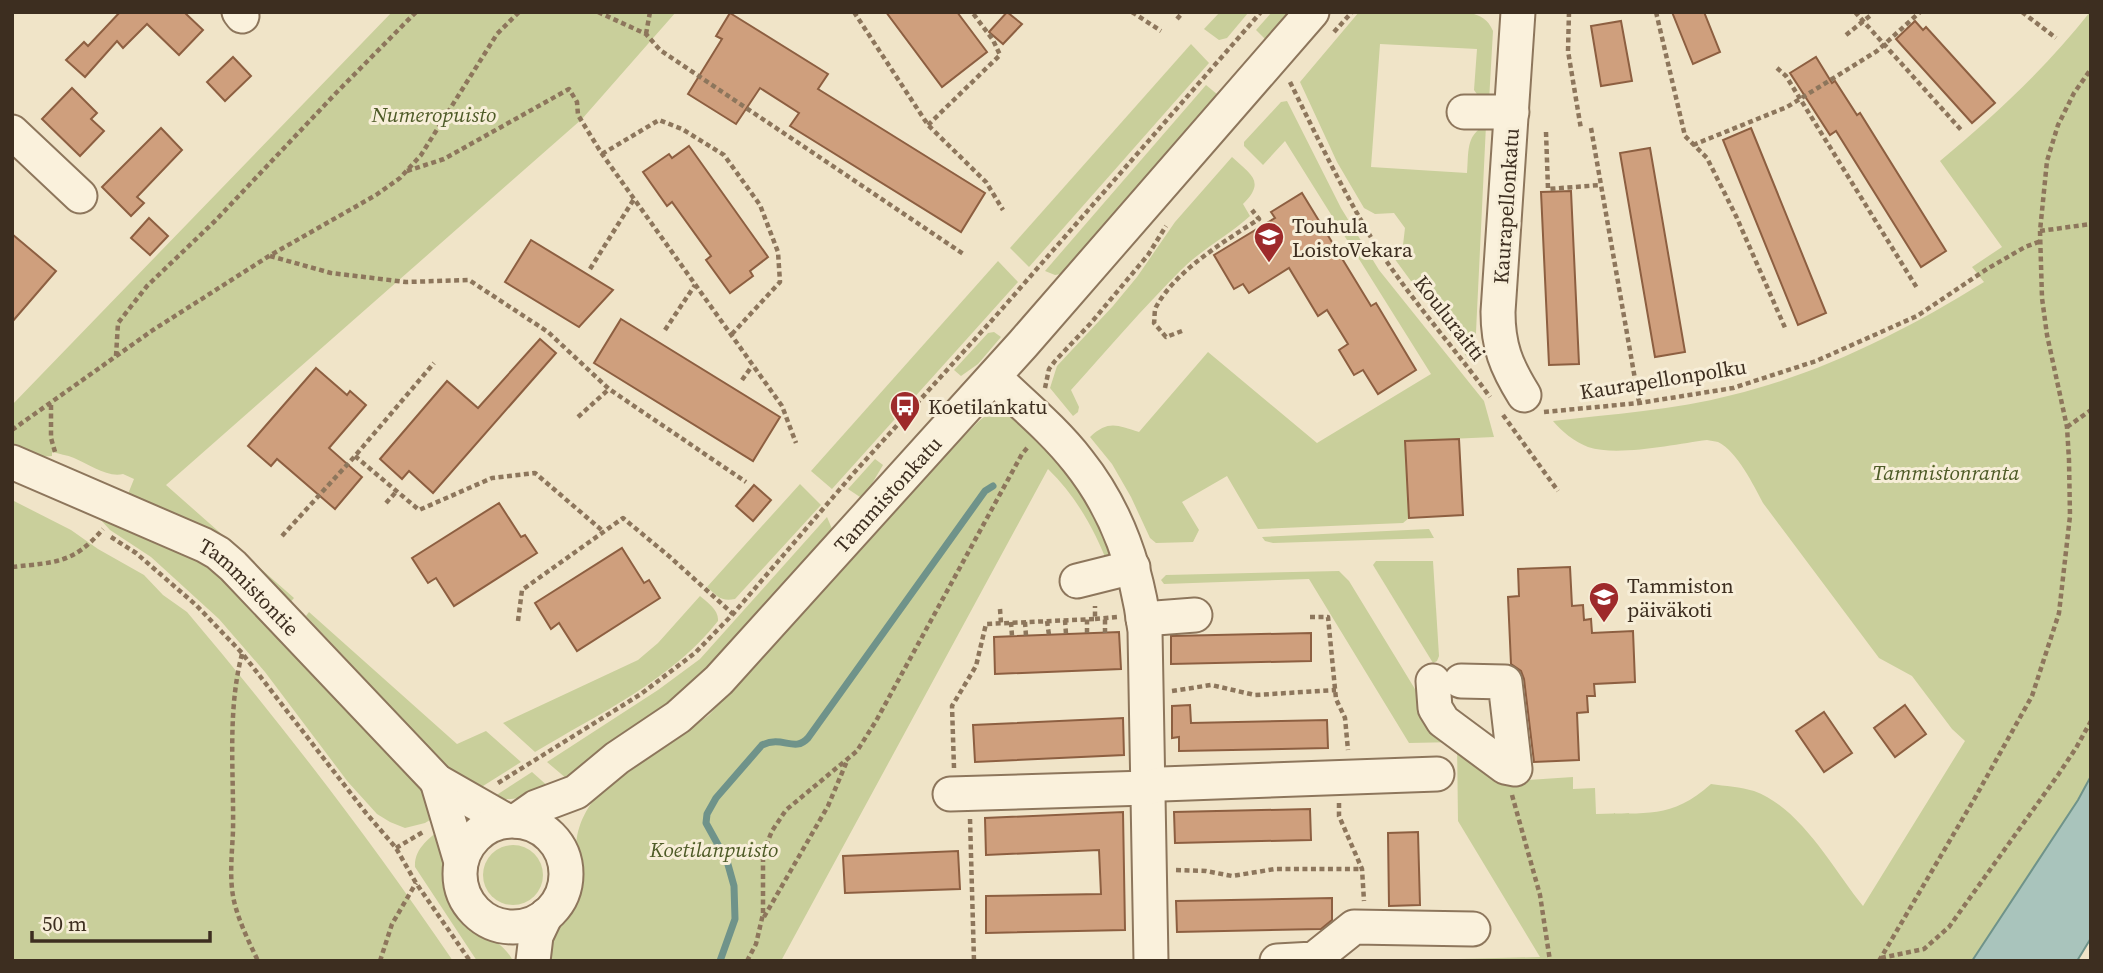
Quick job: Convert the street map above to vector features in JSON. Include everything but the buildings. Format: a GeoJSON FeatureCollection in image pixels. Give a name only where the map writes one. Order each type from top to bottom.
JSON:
{"type":"FeatureCollection","features":[{"type":"Feature","properties":{"kind":"street","name":"Kaurapellonkatu"},"geometry":{"type":"LineString","coordinates":[[1506,403],[1498,312],[1518,12]]}},
{"type":"Feature","properties":{"kind":"street","name":"Tammistonkatu"},"geometry":{"type":"LineString","coordinates":[[512,821],[536,807],[576,792],[617,758],[678,717],[719,680],[994,377],[1242,94],[1320,26]]}},
{"type":"Feature","properties":{"kind":"street"},"geometry":{"type":"LineString","coordinates":[[1464,112],[1512,112]]}},
{"type":"Feature","properties":{"kind":"street"},"geometry":{"type":"LineString","coordinates":[[12,132],[80,196]]}},
{"type":"Feature","properties":{"kind":"street"},"geometry":{"type":"LineString","coordinates":[[994,377],[1078,461],[1101,494],[1133,567],[1143,619],[1151,961]]}},
{"type":"Feature","properties":{"kind":"street","name":"Tammistontie"},"geometry":{"type":"LineString","coordinates":[[12,463],[218,553],[286,620],[460,808],[512,821]]}},
{"type":"Feature","properties":{"kind":"street"},"geometry":{"type":"LineString","coordinates":[[1085,579],[1133,567]]}},
{"type":"Feature","properties":{"kind":"street"},"geometry":{"type":"LineString","coordinates":[[1143,619],[1195,615]]}},
{"type":"Feature","properties":{"kind":"street"},"geometry":{"type":"LineString","coordinates":[[1447,681],[1505,682],[1515,769],[1504,767],[1443,721],[1435,708],[1447,681]]}},
{"type":"Feature","properties":{"kind":"street"},"geometry":{"type":"LineString","coordinates":[[958,794],[1437,774]]}},
{"type":"Feature","properties":{"kind":"street"},"geometry":{"type":"LineString","coordinates":[[559,851],[576,792]]}},
{"type":"Feature","properties":{"kind":"street"},"geometry":{"type":"LineString","coordinates":[[460,808],[461,882],[467,901],[481,916],[499,925],[528,924],[546,915]]}},
{"type":"Feature","properties":{"kind":"street"},"geometry":{"type":"LineString","coordinates":[[461,862],[470,842],[477,834],[486,828],[512,821],[537,827],[554,841],[564,862],[564,885],[536,936],[533,961]]}},
{"type":"Feature","properties":{"kind":"street"},"geometry":{"type":"LineString","coordinates":[[499,925],[522,961]]}},
{"type":"Feature","properties":{"kind":"street"},"geometry":{"type":"LineString","coordinates":[[1277,961],[1315,960],[1354,927],[1473,929]]}},
{"type":"Feature","properties":{"kind":"path"},"geometry":{"type":"LineString","coordinates":[[116,356],[118,323],[147,286],[215,221],[416,12]]}},
{"type":"Feature","properties":{"kind":"path"},"geometry":{"type":"LineString","coordinates":[[12,430],[153,330],[269,256],[376,195],[400,178],[421,155],[497,34],[519,12]]}},
{"type":"Feature","properties":{"kind":"path"},"geometry":{"type":"LineString","coordinates":[[598,12],[646,34],[660,50],[965,255]]}},
{"type":"Feature","properties":{"kind":"path"},"geometry":{"type":"LineString","coordinates":[[646,34],[650,12]]}},
{"type":"Feature","properties":{"kind":"path"},"geometry":{"type":"LineString","coordinates":[[854,12],[928,125],[986,183],[1003,210]]}},
{"type":"Feature","properties":{"kind":"path"},"geometry":{"type":"LineString","coordinates":[[928,125],[1000,55],[993,40],[972,12]]}},
{"type":"Feature","properties":{"kind":"path"},"geometry":{"type":"LineString","coordinates":[[1132,12],[1161,31]]}},
{"type":"Feature","properties":{"kind":"path"},"geometry":{"type":"LineString","coordinates":[[1177,19],[1183,12]]}},
{"type":"Feature","properties":{"kind":"path"},"geometry":{"type":"LineString","coordinates":[[397,848],[641,694],[695,653],[733,614],[852,475],[994,318],[1261,12]]}},
{"type":"Feature","properties":{"kind":"path"},"geometry":{"type":"LineString","coordinates":[[1320,26],[1352,12]]}},
{"type":"Feature","properties":{"kind":"path"},"geometry":{"type":"LineString","coordinates":[[1569,12],[1568,51],[1581,129]]}},
{"type":"Feature","properties":{"kind":"path"},"geometry":{"type":"LineString","coordinates":[[1656,12],[1685,136],[1707,158],[1737,216],[1786,330]]}},
{"type":"Feature","properties":{"kind":"path"},"geometry":{"type":"LineString","coordinates":[[1855,12],[1963,132]]}},
{"type":"Feature","properties":{"kind":"path"},"geometry":{"type":"LineString","coordinates":[[1693,145],[1801,99],[1884,45],[1920,12]]}},
{"type":"Feature","properties":{"kind":"path"},"geometry":{"type":"LineString","coordinates":[[2022,12],[2056,38]]}},
{"type":"Feature","properties":{"kind":"path"},"geometry":{"type":"LineString","coordinates":[[1846,35],[1871,15]]}},
{"type":"Feature","properties":{"kind":"path"},"geometry":{"type":"LineString","coordinates":[[1777,68],[1786,76],[1801,99],[1917,288]]}},
{"type":"Feature","properties":{"kind":"path"},"geometry":{"type":"LineString","coordinates":[[1880,960],[2032,696],[2059,613],[2070,516],[2067,427],[2047,335],[2042,298],[2040,232],[2047,161],[2058,125],[2074,93],[2091,69]]}},
{"type":"Feature","properties":{"kind":"path"},"geometry":{"type":"LineString","coordinates":[[1282,91],[1296,75]]}},
{"type":"Feature","properties":{"kind":"path","name":"Kouluraitti"},"geometry":{"type":"LineString","coordinates":[[1290,82],[1325,154],[1370,234],[1401,282],[1506,403],[1558,491]]}},
{"type":"Feature","properties":{"kind":"path"},"geometry":{"type":"LineString","coordinates":[[407,171],[444,159],[569,89],[577,102],[578,115],[602,155],[782,406],[796,443]]}},
{"type":"Feature","properties":{"kind":"path"},"geometry":{"type":"LineString","coordinates":[[602,155],[659,120],[682,129],[724,155],[760,205],[778,252],[780,282],[731,335]]}},
{"type":"Feature","properties":{"kind":"path"},"geometry":{"type":"LineString","coordinates":[[1591,128],[1639,402]]}},
{"type":"Feature","properties":{"kind":"path"},"geometry":{"type":"LineString","coordinates":[[1546,132],[1548,189],[1601,185]]}},
{"type":"Feature","properties":{"kind":"path"},"geometry":{"type":"LineString","coordinates":[[590,269],[634,200]]}},
{"type":"Feature","properties":{"kind":"path"},"geometry":{"type":"LineString","coordinates":[[1182,331],[1166,337],[1154,323],[1155,309],[1168,291],[1205,254],[1259,219],[1252,210]]}},
{"type":"Feature","properties":{"kind":"path"},"geometry":{"type":"LineString","coordinates":[[1049,369],[1148,255],[1170,219]]}},
{"type":"Feature","properties":{"kind":"path"},"geometry":{"type":"LineString","coordinates":[[2040,232],[2091,225]]}},
{"type":"Feature","properties":{"kind":"path","name":"Kaurapellonpolku"},"geometry":{"type":"LineString","coordinates":[[1506,403],[1527,413],[1639,402],[1733,388],[1816,361],[1917,316],[1987,269],[2041,241]]}},
{"type":"Feature","properties":{"kind":"path"},"geometry":{"type":"LineString","coordinates":[[269,256],[331,273],[406,282],[469,280],[548,332],[609,388],[746,482]]}},
{"type":"Feature","properties":{"kind":"path"},"geometry":{"type":"LineString","coordinates":[[665,330],[695,285]]}},
{"type":"Feature","properties":{"kind":"path"},"geometry":{"type":"LineString","coordinates":[[282,536],[434,363]]}},
{"type":"Feature","properties":{"kind":"path"},"geometry":{"type":"LineString","coordinates":[[743,380],[752,366]]}},
{"type":"Feature","properties":{"kind":"path"},"geometry":{"type":"LineString","coordinates":[[578,417],[609,388]]}},
{"type":"Feature","properties":{"kind":"path"},"geometry":{"type":"LineString","coordinates":[[51,404],[51,438],[56,457]]}},
{"type":"Feature","properties":{"kind":"path"},"geometry":{"type":"LineString","coordinates":[[2067,427],[2091,410]]}},
{"type":"Feature","properties":{"kind":"path"},"geometry":{"type":"LineString","coordinates":[[747,961],[756,944],[763,914],[763,853],[772,831],[786,810],[856,751],[876,721],[1022,454],[1046,427]]}},
{"type":"Feature","properties":{"kind":"path"},"geometry":{"type":"LineString","coordinates":[[355,456],[419,510],[492,478],[535,472],[604,531]]}},
{"type":"Feature","properties":{"kind":"path"},"geometry":{"type":"LineString","coordinates":[[386,503],[396,492]]}},
{"type":"Feature","properties":{"kind":"path"},"geometry":{"type":"LineString","coordinates":[[518,621],[522,590],[623,519],[733,614]]}},
{"type":"Feature","properties":{"kind":"path"},"geometry":{"type":"LineString","coordinates":[[96,524],[156,570],[242,653],[366,813],[397,848],[416,883],[470,961]]}},
{"type":"Feature","properties":{"kind":"path"},"geometry":{"type":"LineString","coordinates":[[12,568],[66,560],[103,530]]}},
{"type":"Feature","properties":{"kind":"path"},"geometry":{"type":"LineString","coordinates":[[974,961],[952,706],[976,666],[986,624],[1095,619],[1085,579]]}},
{"type":"Feature","properties":{"kind":"path"},"geometry":{"type":"LineString","coordinates":[[1000,609],[1001,623]]}},
{"type":"Feature","properties":{"kind":"path"},"geometry":{"type":"LineString","coordinates":[[1310,617],[1328,617],[1336,699],[1346,718],[1344,777],[1339,816],[1362,869],[1365,909],[1354,927]]}},
{"type":"Feature","properties":{"kind":"path"},"geometry":{"type":"LineString","coordinates":[[1105,618],[1105,633]]}},
{"type":"Feature","properties":{"kind":"path"},"geometry":{"type":"LineString","coordinates":[[1087,619],[1087,634]]}},
{"type":"Feature","properties":{"kind":"path"},"geometry":{"type":"LineString","coordinates":[[1065,620],[1066,634]]}},
{"type":"Feature","properties":{"kind":"path"},"geometry":{"type":"LineString","coordinates":[[1047,621],[1048,635]]}},
{"type":"Feature","properties":{"kind":"path"},"geometry":{"type":"LineString","coordinates":[[1011,622],[1012,636]]}},
{"type":"Feature","properties":{"kind":"path"},"geometry":{"type":"LineString","coordinates":[[1025,622],[1026,636]]}},
{"type":"Feature","properties":{"kind":"path"},"geometry":{"type":"LineString","coordinates":[[242,653],[235,681],[232,718],[231,862],[233,899],[258,961]]}},
{"type":"Feature","properties":{"kind":"path"},"geometry":{"type":"LineString","coordinates":[[1161,692],[1211,685],[1255,695],[1336,691]]}},
{"type":"Feature","properties":{"kind":"path"},"geometry":{"type":"LineString","coordinates":[[1880,960],[1924,949],[1949,927],[2058,775],[2091,721]]}},
{"type":"Feature","properties":{"kind":"path"},"geometry":{"type":"LineString","coordinates":[[761,924],[828,806],[847,760]]}},
{"type":"Feature","properties":{"kind":"path"},"geometry":{"type":"LineString","coordinates":[[1504,767],[1540,895],[1550,961]]}},
{"type":"Feature","properties":{"kind":"path"},"geometry":{"type":"LineString","coordinates":[[1165,870],[1206,871],[1232,876],[1275,869],[1362,869]]}},
{"type":"Feature","properties":{"kind":"path"},"geometry":{"type":"LineString","coordinates":[[380,961],[392,924],[416,883]]}},
{"type":"Feature","properties":{"kind":"green space","name":"Numeropuisto"},"geometry":{"type":"Polygon","coordinates":[[[392,12],[676,12],[582,119],[166,485],[294,598],[286,607],[136,502],[128,494],[134,479],[123,474],[105,472],[52,452],[52,456],[12,455],[12,405],[392,12]]]}},
{"type":"Feature","properties":{"kind":"green space"},"geometry":{"type":"Polygon","coordinates":[[[1220,12],[1248,13],[1227,38],[1219,40],[1204,29],[1220,12]]]}},
{"type":"Feature","properties":{"kind":"green space"},"geometry":{"type":"Polygon","coordinates":[[[1272,12],[1292,12],[1265,39],[1256,30],[1272,12]]]}},
{"type":"Feature","properties":{"kind":"green space"},"geometry":{"type":"Polygon","coordinates":[[[1359,12],[1468,12],[1484,19],[1493,31],[1489,101],[1479,97],[1474,90],[1477,49],[1380,44],[1371,167],[1467,173],[1471,139],[1486,125],[1475,353],[1469,360],[1394,258],[1403,245],[1405,228],[1394,213],[1375,214],[1364,208],[1337,162],[1300,82],[1359,12]]]}},
{"type":"Feature","properties":{"kind":"green space","name":"Tammistonranta"},"geometry":{"type":"Polygon","coordinates":[[[2090,12],[2091,776],[1972,961],[1378,961],[1540,957],[1458,821],[1457,742],[1409,743],[1309,579],[1164,584],[1161,580],[1166,575],[1339,571],[1349,581],[1429,712],[1509,772],[1528,780],[1573,777],[1573,789],[1595,788],[1596,814],[1643,813],[1670,809],[1697,796],[1711,784],[1754,791],[1771,799],[1801,825],[1863,906],[1965,741],[1952,729],[1912,676],[1879,658],[1763,503],[1744,470],[1725,447],[1718,442],[1707,440],[1647,449],[1600,450],[1578,442],[1553,421],[1688,404],[1765,386],[1862,349],[1984,282],[1972,267],[2002,247],[1940,161],[2019,91],[2056,53],[2090,12]]]}},
{"type":"Feature","properties":{"kind":"green space"},"geometry":{"type":"Polygon","coordinates":[[[1191,44],[1209,63],[1029,267],[1010,248],[1191,44]]]}},
{"type":"Feature","properties":{"kind":"green space"},"geometry":{"type":"Polygon","coordinates":[[[1206,85],[1218,95],[1165,161],[1061,274],[1045,271],[1206,85]]]}},
{"type":"Feature","properties":{"kind":"green space"},"geometry":{"type":"Polygon","coordinates":[[[1287,101],[1341,208],[1379,270],[1484,401],[1494,437],[1405,441],[1409,518],[1403,523],[1258,529],[1227,476],[1182,502],[1199,530],[1193,542],[1156,543],[1150,538],[1112,464],[1090,437],[1108,426],[1125,427],[1139,432],[1208,352],[1317,443],[1431,374],[1285,141],[1263,165],[1244,146],[1244,142],[1281,102],[1287,101]]]}},
{"type":"Feature","properties":{"kind":"green space"},"geometry":{"type":"Polygon","coordinates":[[[1232,157],[1250,174],[1255,184],[1243,204],[1250,216],[1181,270],[1071,390],[1079,407],[1073,416],[1050,388],[1057,366],[1113,306],[1175,222],[1232,157]]]}},
{"type":"Feature","properties":{"kind":"green space"},"geometry":{"type":"Polygon","coordinates":[[[998,261],[1018,282],[832,489],[811,471],[998,261]]]}},
{"type":"Feature","properties":{"kind":"green space"},"geometry":{"type":"Polygon","coordinates":[[[994,332],[1001,337],[978,364],[961,376],[954,370],[988,333],[994,332]]]}},
{"type":"Feature","properties":{"kind":"green space","name":"Koetilanpuisto"},"geometry":{"type":"Polygon","coordinates":[[[998,414],[1014,418],[1059,454],[1118,553],[1109,567],[1084,514],[1048,469],[781,961],[548,961],[554,931],[576,891],[578,832],[584,815],[599,794],[605,787],[709,715],[899,503],[978,422],[984,417],[998,414]]]}},
{"type":"Feature","properties":{"kind":"green space"},"geometry":{"type":"Polygon","coordinates":[[[875,459],[883,465],[863,499],[848,489],[875,459]]]}},
{"type":"Feature","properties":{"kind":"green space"},"geometry":{"type":"Polygon","coordinates":[[[800,484],[821,505],[735,599],[726,600],[717,596],[707,587],[800,484]]]}},
{"type":"Feature","properties":{"kind":"green space"},"geometry":{"type":"Polygon","coordinates":[[[12,500],[71,530],[144,575],[163,595],[187,612],[324,783],[453,961],[12,961],[12,500]]]}},
{"type":"Feature","properties":{"kind":"green space"},"geometry":{"type":"Polygon","coordinates":[[[827,517],[835,536],[722,665],[567,779],[547,762],[658,690],[700,659],[827,517]]]}},
{"type":"Feature","properties":{"kind":"green space"},"geometry":{"type":"Polygon","coordinates":[[[99,518],[192,557],[222,576],[424,790],[438,815],[425,823],[405,828],[377,814],[348,782],[265,672],[219,619],[151,557],[110,530],[99,518]]]}},
{"type":"Feature","properties":{"kind":"green space"},"geometry":{"type":"Polygon","coordinates":[[[1429,529],[1434,538],[1273,543],[1262,537],[1429,529]]]}},
{"type":"Feature","properties":{"kind":"green space"},"geometry":{"type":"Polygon","coordinates":[[[1376,561],[1433,561],[1439,656],[1437,661],[1433,663],[1373,565],[1376,561]]]}},
{"type":"Feature","properties":{"kind":"green space"},"geometry":{"type":"Polygon","coordinates":[[[700,596],[715,610],[718,621],[679,661],[633,694],[535,752],[503,723],[638,660],[658,643],[700,596]]]}},
{"type":"Feature","properties":{"kind":"green space"},"geometry":{"type":"Polygon","coordinates":[[[309,612],[457,744],[486,731],[521,762],[483,786],[462,778],[444,763],[306,616],[309,612]]]}},
{"type":"Feature","properties":{"kind":"green space"},"geometry":{"type":"Polygon","coordinates":[[[532,772],[550,788],[521,797],[492,798],[532,772]]]}},
{"type":"Feature","properties":{"kind":"green space"},"geometry":{"type":"Polygon","coordinates":[[[444,826],[452,888],[457,905],[476,928],[501,946],[513,961],[477,961],[415,867],[420,849],[444,826]]]}},
{"type":"Feature","properties":{"kind":"green space"},"geometry":{"type":"Polygon","coordinates":[[[513,845],[530,850],[538,858],[543,875],[538,892],[530,900],[513,905],[496,900],[488,892],[483,875],[488,858],[496,850],[513,845]]]}},
{"type":"Feature","properties":{"kind":"water"},"geometry":{"type":"Polygon","coordinates":[[[2091,776],[2091,938],[2077,961],[1972,961],[2078,800],[2091,776]]]}},
{"type":"Feature","properties":{"kind":"waterway"},"geometry":{"type":"LineString","coordinates":[[720,961],[735,919],[734,886],[727,861],[706,823],[707,814],[716,798],[762,745],[769,742],[798,744],[808,738],[985,491],[993,486]]}},
{"type":"Feature","properties":{"kind":"place","name":"Touhula LoistoVekara"},"geometry":{"type":"Point","coordinates":[1269,264]}},
{"type":"Feature","properties":{"kind":"place","name":"Koetilankatu"},"geometry":{"type":"Point","coordinates":[905,433]}},
{"type":"Feature","properties":{"kind":"place","name":"Tammiston päiväkoti"},"geometry":{"type":"Point","coordinates":[1604,624]}}]}
